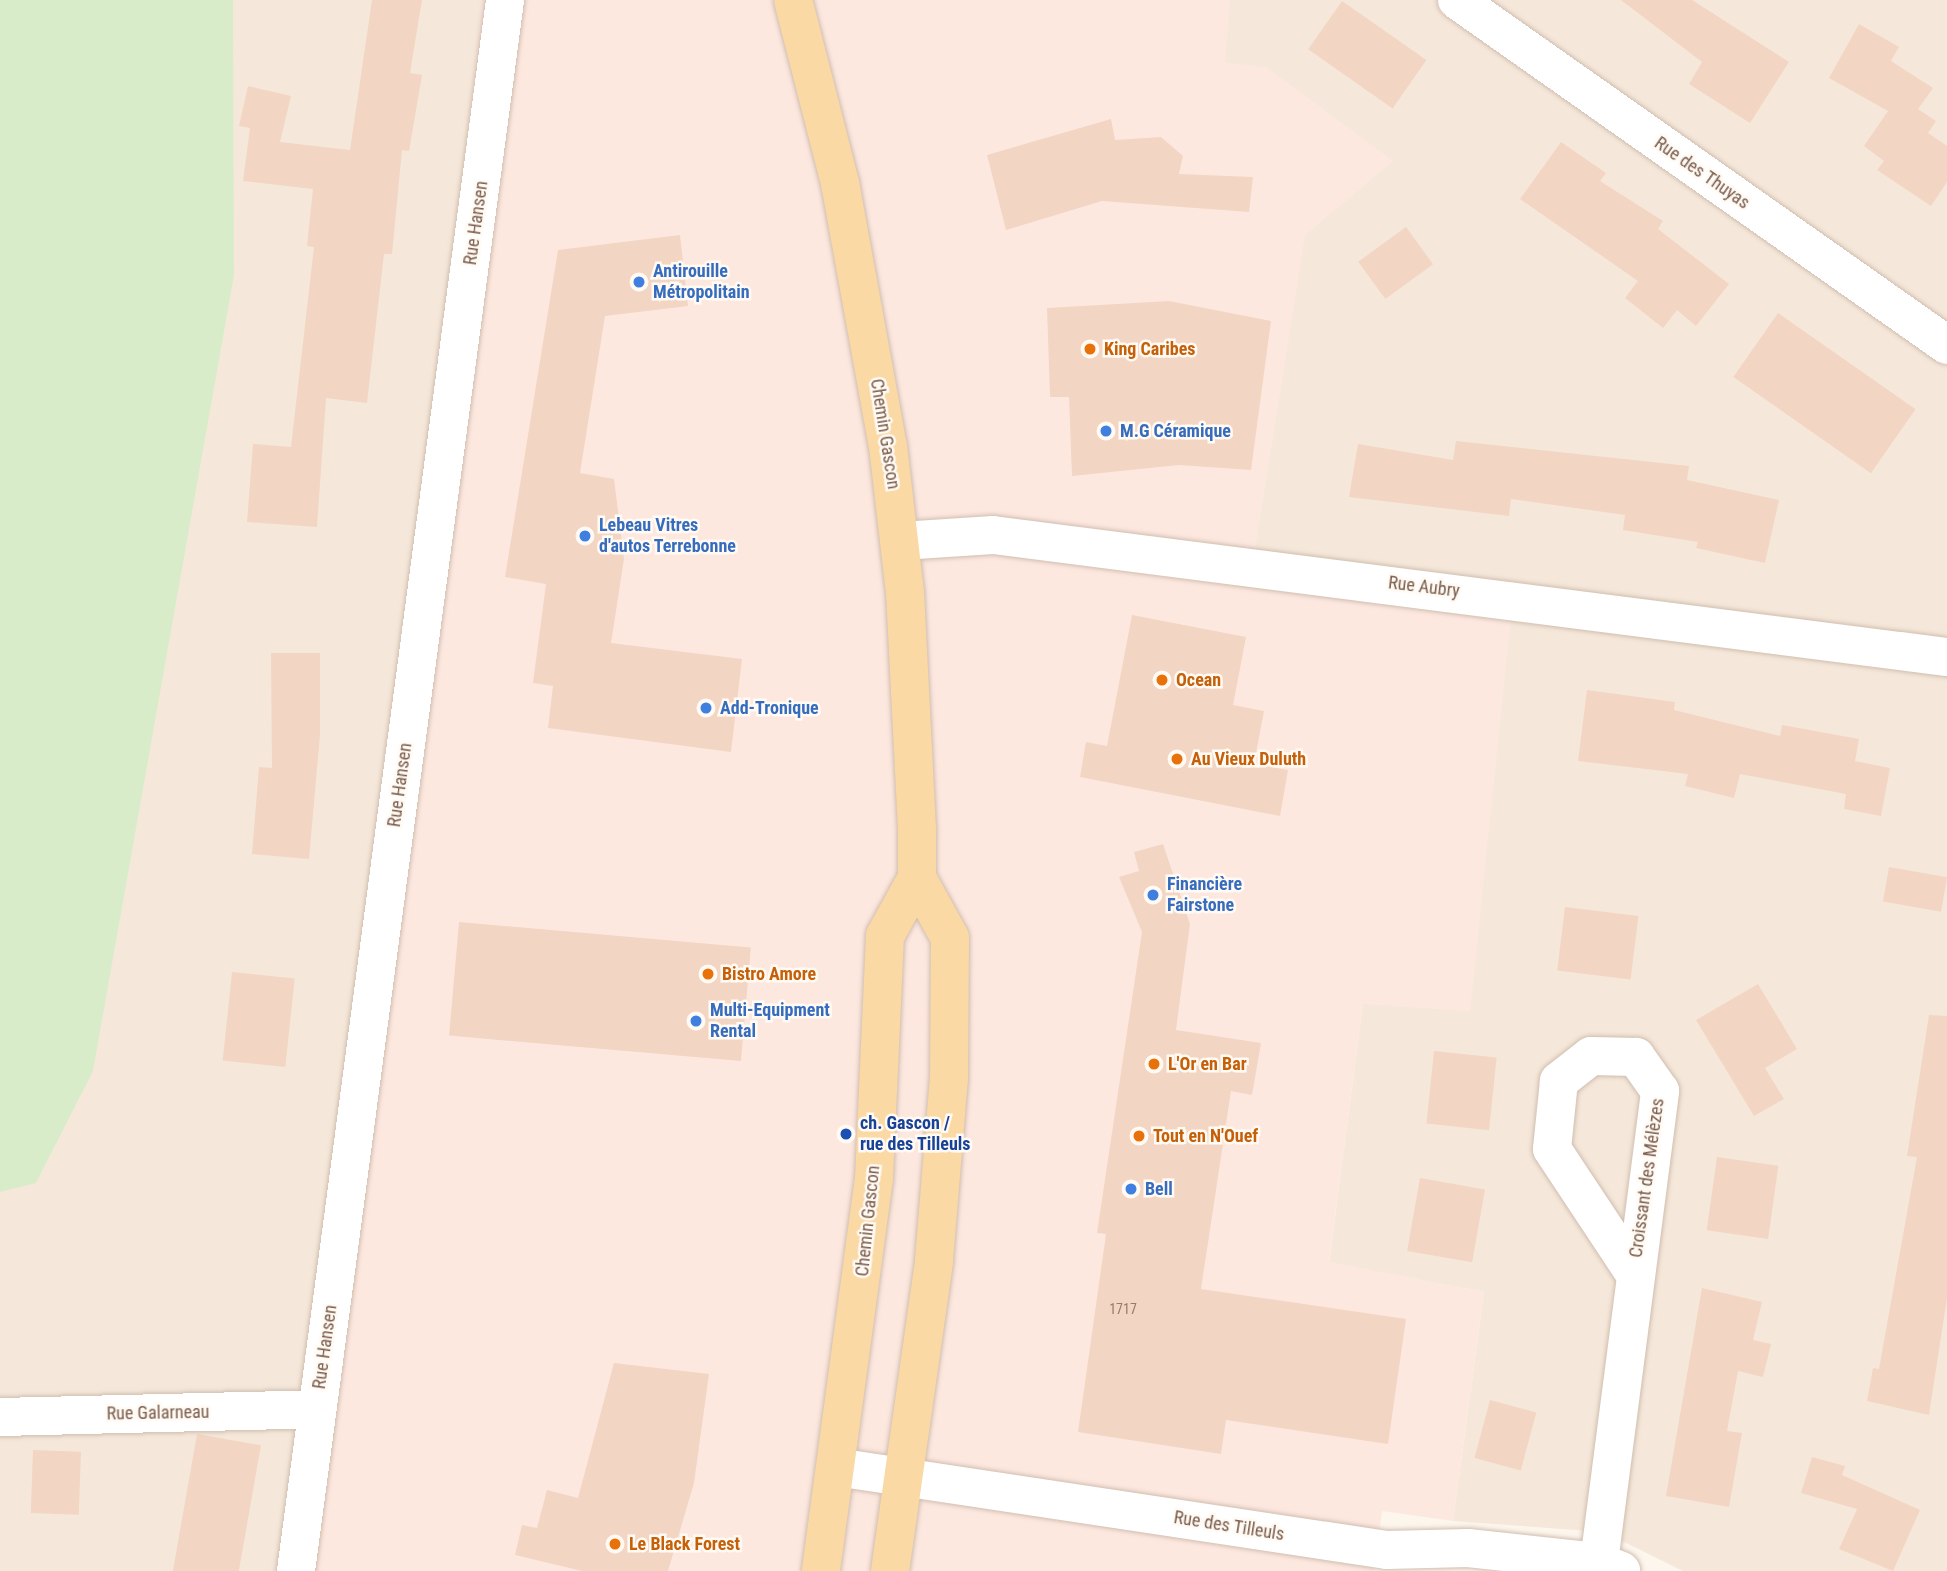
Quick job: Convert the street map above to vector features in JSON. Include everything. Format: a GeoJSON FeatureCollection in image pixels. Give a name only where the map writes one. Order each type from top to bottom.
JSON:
{"type":"FeatureCollection","features":[{"type":"Feature","properties":{"kind":"main road","name":"Chemin Gascon"},"geometry":{"type":"LineString","coordinates":[[793,0],[827,125],[865,305],[901,541],[917,877],[950,938],[950,1013],[938,1220],[890,1571]]}},
{"type":"Feature","properties":{"kind":"main road","name":"Chemin Gascon"},"geometry":{"type":"LineString","coordinates":[[821,1571],[874,1178],[885,936],[917,877]]}},
{"type":"Feature","properties":{"kind":"street","name":"Rue Hansen"},"geometry":{"type":"LineString","coordinates":[[296,1571],[505,0]]}},
{"type":"Feature","properties":{"kind":"street","name":"Rue des Thuyas"},"geometry":{"type":"LineString","coordinates":[[1457,0],[1947,345]]}},
{"type":"Feature","properties":{"kind":"street","name":"Rue Aubry"},"geometry":{"type":"LineString","coordinates":[[901,541],[993,535],[1947,657]]}},
{"type":"Feature","properties":{"kind":"street","name":"Croissant des Mélèzes"},"geometry":{"type":"LineString","coordinates":[[1610,1567],[1634,1272],[1660,1091],[1636,1057],[1591,1056],[1559,1082],[1552,1149],[1634,1272]]}},
{"type":"Feature","properties":{"kind":"street","name":"Rue Galarneau"},"geometry":{"type":"LineString","coordinates":[[0,1417],[317,1409]]}},
{"type":"Feature","properties":{"kind":"street","name":"Rue des Tilleuls"},"geometry":{"type":"LineString","coordinates":[[836,1467],[1387,1550],[1468,1548],[1610,1567]]}},
{"type":"Feature","properties":{"kind":"shaded area"},"geometry":{"type":"Polygon","coordinates":[[[0,0],[1947,0],[1947,1571],[1683,1571],[1604,1532],[1453,1521],[1484,1292],[1329,1263],[1363,1003],[1513,599],[759,1571],[0,1571],[0,0]]]}},
{"type":"Feature","properties":{"kind":"shaded area"},"geometry":{"type":"Polygon","coordinates":[[[482,0],[1230,0],[1225,63],[1266,67],[1393,161],[1305,235],[1251,575],[1513,597],[1470,1011],[1363,1004],[1329,1262],[1484,1292],[1453,1521],[1382,1511],[1374,1571],[311,1571],[482,0]]]}},
{"type":"Feature","properties":{"kind":"green space"},"geometry":{"type":"Polygon","coordinates":[[[0,0],[233,0],[234,275],[93,1071],[36,1183],[0,1192],[0,0]]]}},
{"type":"Feature","properties":{"kind":"building"},"geometry":{"type":"Polygon","coordinates":[[[372,0],[422,0],[410,73],[422,75],[409,151],[402,150],[392,254],[384,254],[367,403],[326,398],[317,527],[247,522],[253,444],[291,447],[314,247],[307,246],[313,189],[243,181],[250,128],[239,126],[248,86],[291,96],[280,142],[350,150],[372,0]]]}},
{"type":"Feature","properties":{"kind":"building"},"geometry":{"type":"Polygon","coordinates":[[[1621,0],[1692,0],[1789,62],[1750,123],[1689,84],[1702,62],[1621,0]]]}},
{"type":"Feature","properties":{"kind":"building"},"geometry":{"type":"Polygon","coordinates":[[[1342,1],[1426,60],[1393,108],[1308,49],[1342,1]]]}},
{"type":"Feature","properties":{"kind":"building"},"geometry":{"type":"Polygon","coordinates":[[[1859,24],[1899,47],[1891,61],[1933,88],[1918,109],[1936,121],[1928,133],[1947,146],[1947,182],[1931,206],[1877,170],[1884,161],[1864,146],[1888,111],[1829,78],[1859,24]]]}},
{"type":"Feature","properties":{"kind":"building"},"geometry":{"type":"Polygon","coordinates":[[[1111,119],[1115,140],[1161,137],[1183,156],[1179,174],[1253,177],[1249,212],[1102,201],[1006,230],[987,155],[1111,119]]]}},
{"type":"Feature","properties":{"kind":"building"},"geometry":{"type":"Polygon","coordinates":[[[1561,142],[1606,173],[1600,181],[1663,221],[1658,229],[1729,284],[1696,326],[1677,310],[1663,328],[1625,298],[1638,281],[1520,199],[1561,142]]]}},
{"type":"Feature","properties":{"kind":"building"},"geometry":{"type":"Polygon","coordinates":[[[1406,227],[1433,264],[1385,299],[1358,262],[1406,227]]]}},
{"type":"Feature","properties":{"kind":"building"},"geometry":{"type":"Polygon","coordinates":[[[680,235],[688,306],[605,316],[580,473],[614,479],[624,559],[611,643],[742,659],[731,752],[548,728],[553,686],[533,683],[546,584],[505,577],[558,250],[680,235]]]}},
{"type":"Feature","properties":{"kind":"building"},"geometry":{"type":"Polygon","coordinates":[[[1169,301],[1271,321],[1251,470],[1179,465],[1072,476],[1069,397],[1050,397],[1047,308],[1169,301]]]}},
{"type":"Feature","properties":{"kind":"building"},"geometry":{"type":"Polygon","coordinates":[[[1778,313],[1916,409],[1871,473],[1733,377],[1778,313]]]}},
{"type":"Feature","properties":{"kind":"building"},"geometry":{"type":"Polygon","coordinates":[[[1456,441],[1689,466],[1687,480],[1779,500],[1765,563],[1696,548],[1698,542],[1623,530],[1625,515],[1511,499],[1509,516],[1349,497],[1358,444],[1453,460],[1456,441]]]}},
{"type":"Feature","properties":{"kind":"building"},"geometry":{"type":"Polygon","coordinates":[[[1132,615],[1246,637],[1233,705],[1264,711],[1254,764],[1288,770],[1280,816],[1080,777],[1086,742],[1107,746],[1132,615]]]}},
{"type":"Feature","properties":{"kind":"building"},"geometry":{"type":"Polygon","coordinates":[[[271,653],[320,653],[320,735],[309,859],[252,854],[259,767],[272,768],[271,653]]]}},
{"type":"Feature","properties":{"kind":"building"},"geometry":{"type":"Polygon","coordinates":[[[1587,690],[1675,702],[1674,710],[1780,736],[1782,725],[1859,739],[1855,761],[1890,768],[1881,816],[1844,809],[1846,794],[1740,774],[1734,798],[1685,786],[1688,774],[1578,761],[1587,690]]]}},
{"type":"Feature","properties":{"kind":"building"},"geometry":{"type":"Polygon","coordinates":[[[1163,844],[1190,924],[1176,1030],[1261,1043],[1252,1095],[1231,1091],[1201,1289],[1406,1319],[1388,1444],[1226,1420],[1221,1454],[1078,1432],[1106,1234],[1097,1233],[1142,932],[1119,877],[1139,871],[1134,852],[1163,844]]]}},
{"type":"Feature","properties":{"kind":"building"},"geometry":{"type":"Polygon","coordinates":[[[1889,867],[1947,877],[1941,912],[1883,901],[1889,867]]]}},
{"type":"Feature","properties":{"kind":"building"},"geometry":{"type":"Polygon","coordinates":[[[1565,907],[1638,916],[1631,980],[1557,971],[1565,907]]]}},
{"type":"Feature","properties":{"kind":"building"},"geometry":{"type":"Polygon","coordinates":[[[459,922],[751,948],[741,1061],[449,1036],[459,922]]]}},
{"type":"Feature","properties":{"kind":"building"},"geometry":{"type":"Polygon","coordinates":[[[232,972],[295,979],[285,1067],[223,1061],[232,972]]]}},
{"type":"Feature","properties":{"kind":"building"},"geometry":{"type":"Polygon","coordinates":[[[1758,984],[1797,1049],[1765,1068],[1784,1099],[1754,1116],[1696,1020],[1758,984]]]}},
{"type":"Feature","properties":{"kind":"building"},"geometry":{"type":"Polygon","coordinates":[[[1929,1015],[1947,1016],[1947,1298],[1929,1415],[1867,1401],[1873,1368],[1879,1369],[1917,1157],[1907,1156],[1929,1015]]]}},
{"type":"Feature","properties":{"kind":"building"},"geometry":{"type":"Polygon","coordinates":[[[1434,1051],[1497,1058],[1489,1130],[1426,1124],[1434,1051]]]}},
{"type":"Feature","properties":{"kind":"building"},"geometry":{"type":"Polygon","coordinates":[[[1717,1157],[1778,1166],[1768,1239],[1707,1230],[1717,1157]]]}},
{"type":"Feature","properties":{"kind":"building"},"geometry":{"type":"Polygon","coordinates":[[[1420,1178],[1485,1189],[1472,1262],[1407,1251],[1420,1178]]]}},
{"type":"Feature","properties":{"kind":"building"},"geometry":{"type":"Polygon","coordinates":[[[1702,1288],[1762,1302],[1753,1340],[1771,1344],[1763,1377],[1738,1371],[1727,1431],[1742,1433],[1729,1507],[1666,1496],[1702,1288]]]}},
{"type":"Feature","properties":{"kind":"building"},"geometry":{"type":"Polygon","coordinates":[[[614,1363],[709,1374],[694,1483],[668,1571],[582,1571],[515,1555],[522,1525],[537,1528],[547,1490],[578,1498],[614,1363]]]}},
{"type":"Feature","properties":{"kind":"building"},"geometry":{"type":"Polygon","coordinates":[[[1490,1400],[1536,1412],[1521,1470],[1474,1458],[1490,1400]]]}},
{"type":"Feature","properties":{"kind":"building"},"geometry":{"type":"Polygon","coordinates":[[[197,1434],[261,1445],[239,1571],[173,1571],[197,1434]]]}},
{"type":"Feature","properties":{"kind":"building"},"geometry":{"type":"Polygon","coordinates":[[[33,1450],[81,1452],[79,1515],[31,1513],[33,1450]]]}},
{"type":"Feature","properties":{"kind":"building"},"geometry":{"type":"Polygon","coordinates":[[[1812,1457],[1845,1466],[1842,1475],[1920,1510],[1893,1571],[1839,1549],[1857,1509],[1801,1493],[1812,1457]]]}},
{"type":"Feature","properties":{"kind":"place","name":"Antirouille Métropolitain"},"geometry":{"type":"Point","coordinates":[639,282]}},
{"type":"Feature","properties":{"kind":"place","name":"King Caribes"},"geometry":{"type":"Point","coordinates":[1090,349]}},
{"type":"Feature","properties":{"kind":"place","name":"M.G Céramique"},"geometry":{"type":"Point","coordinates":[1106,431]}},
{"type":"Feature","properties":{"kind":"place","name":"Lebeau Vitres d'autos Terrebonne"},"geometry":{"type":"Point","coordinates":[585,536]}},
{"type":"Feature","properties":{"kind":"place","name":"Ocean"},"geometry":{"type":"Point","coordinates":[1162,680]}},
{"type":"Feature","properties":{"kind":"place","name":"Add-Tronique"},"geometry":{"type":"Point","coordinates":[706,708]}},
{"type":"Feature","properties":{"kind":"place","name":"Au Vieux Duluth"},"geometry":{"type":"Point","coordinates":[1177,759]}},
{"type":"Feature","properties":{"kind":"place","name":"Financière Fairstone"},"geometry":{"type":"Point","coordinates":[1153,895]}},
{"type":"Feature","properties":{"kind":"place","name":"Bistro Amore"},"geometry":{"type":"Point","coordinates":[708,974]}},
{"type":"Feature","properties":{"kind":"place","name":"Multi-Equipment Rental"},"geometry":{"type":"Point","coordinates":[696,1021]}},
{"type":"Feature","properties":{"kind":"place","name":"L'Or en Bar"},"geometry":{"type":"Point","coordinates":[1154,1064]}},
{"type":"Feature","properties":{"kind":"place","name":"ch. Gascon / rue des Tilleuls"},"geometry":{"type":"Point","coordinates":[846,1134]}},
{"type":"Feature","properties":{"kind":"place","name":"Tout en N'Ouef"},"geometry":{"type":"Point","coordinates":[1139,1136]}},
{"type":"Feature","properties":{"kind":"place","name":"Bell"},"geometry":{"type":"Point","coordinates":[1131,1189]}},
{"type":"Feature","properties":{"kind":"place","name":"Le Black Forest"},"geometry":{"type":"Point","coordinates":[615,1544]}}]}
